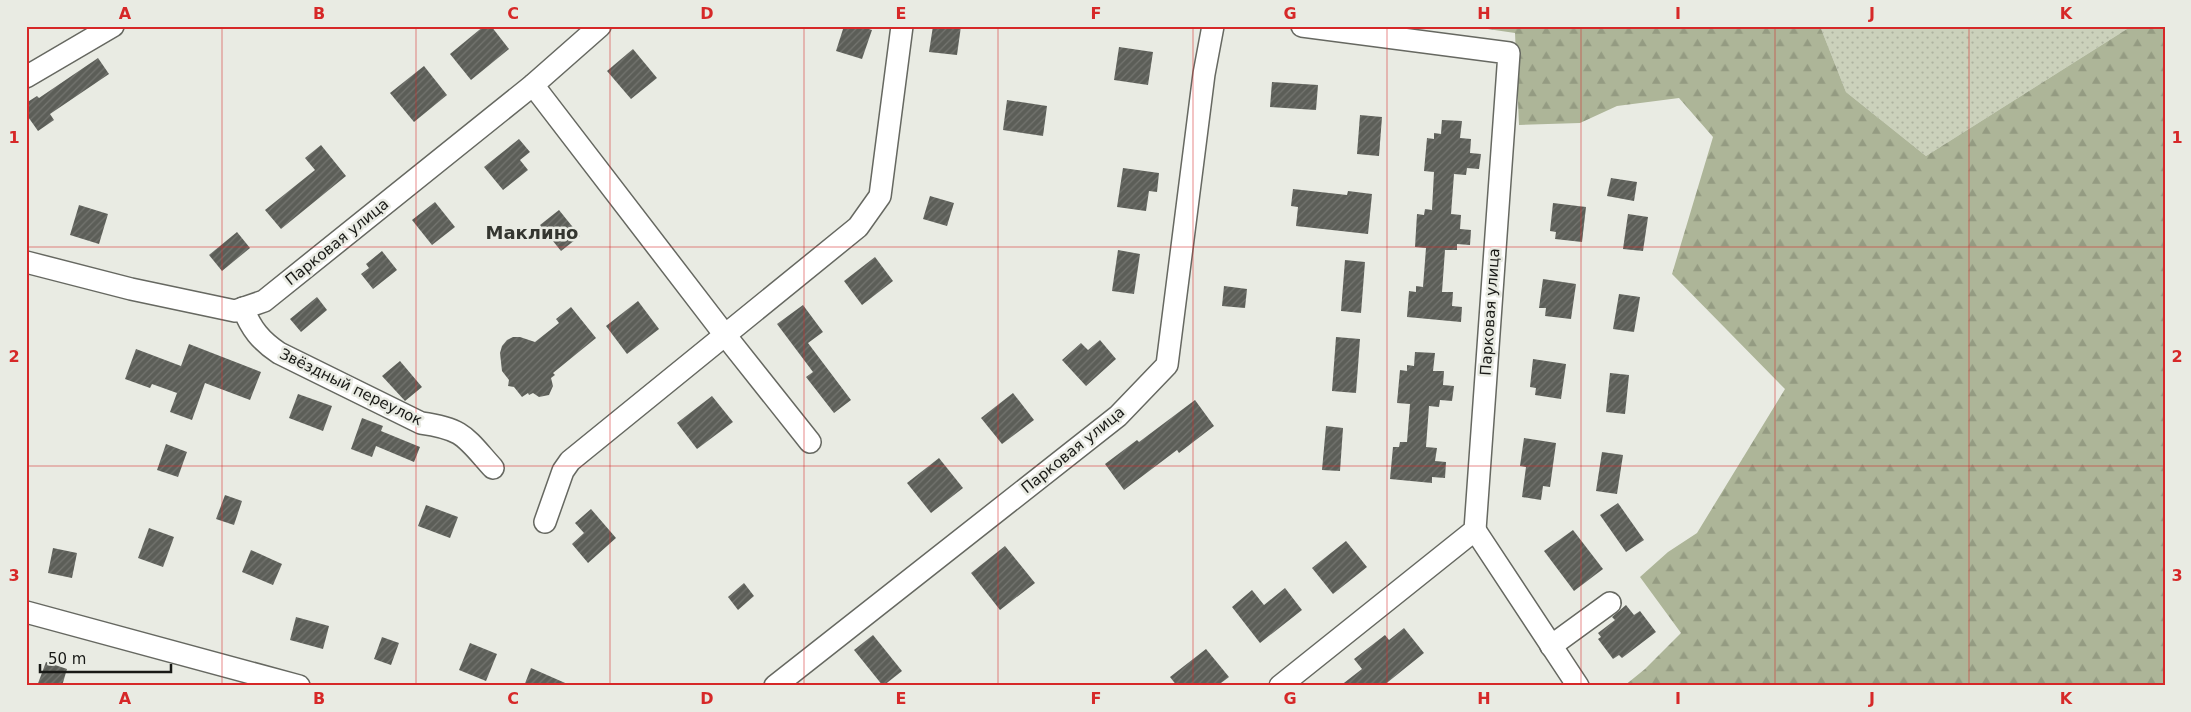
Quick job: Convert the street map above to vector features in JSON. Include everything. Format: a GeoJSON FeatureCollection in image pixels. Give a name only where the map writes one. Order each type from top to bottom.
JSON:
{"type":"FeatureCollection","features":[{"type":"Feature","properties":{"kind":"street"},"geometry":{"type":"LineString","coordinates":[[26,77],[113,26]]}},
{"type":"Feature","properties":{"kind":"street","name":"Парковая улица"},"geometry":{"type":"LineString","coordinates":[[26,262],[132,289],[235,311],[264,300],[533,85],[600,26]]}},
{"type":"Feature","properties":{"kind":"street"},"geometry":{"type":"LineString","coordinates":[[545,522],[563,471],[570,461],[858,227],[880,196],[902,26]]}},
{"type":"Feature","properties":{"kind":"street","name":"Парковая улица"},"geometry":{"type":"LineString","coordinates":[[776,686],[1118,416],[1167,365],[1204,74],[1213,26]]}},
{"type":"Feature","properties":{"kind":"street","name":"Парковая улица"},"geometry":{"type":"LineString","coordinates":[[1302,26],[1509,52],[1475,530]]}},
{"type":"Feature","properties":{"kind":"street"},"geometry":{"type":"LineString","coordinates":[[533,85],[810,442]]}},
{"type":"Feature","properties":{"kind":"street","name":"Звёздный переулок"},"geometry":{"type":"LineString","coordinates":[[243,308],[254,332],[264,343],[279,353],[421,423],[443,426],[458,432],[467,439],[493,468]]}},
{"type":"Feature","properties":{"kind":"street"},"geometry":{"type":"LineString","coordinates":[[1280,686],[1475,530],[1578,686]]}},
{"type":"Feature","properties":{"kind":"street"},"geometry":{"type":"LineString","coordinates":[[1551,646],[1610,603]]}},
{"type":"Feature","properties":{"kind":"street"},"geometry":{"type":"LineString","coordinates":[[26,612],[299,686]]}},
{"type":"Feature","properties":{"kind":"green space"},"geometry":{"type":"Polygon","coordinates":[[[1467,26],[1820,26],[1846,92],[1926,156],[2127,29],[2126,26],[2165,26],[2165,686],[1624,686],[1645,669],[1681,633],[1640,577],[1668,552],[1697,533],[1785,389],[1672,274],[1713,137],[1679,98],[1617,106],[1580,123],[1519,125],[1515,33],[1467,26]]]}},
{"type":"Feature","properties":{"kind":"green space"},"geometry":{"type":"Polygon","coordinates":[[[1820,26],[2126,26],[2127,29],[1926,156],[1846,92],[1820,26]]]}},
{"type":"Feature","properties":{"kind":"building"},"geometry":{"type":"Polygon","coordinates":[[[484,26],[491,26],[509,49],[471,80],[450,54],[484,26]]]}},
{"type":"Feature","properties":{"kind":"building"},"geometry":{"type":"Polygon","coordinates":[[[844,26],[860,26],[872,30],[862,59],[836,51],[844,26]]]}},
{"type":"Feature","properties":{"kind":"building"},"geometry":{"type":"Polygon","coordinates":[[[933,26],[961,26],[957,55],[929,52],[933,26]]]}},
{"type":"Feature","properties":{"kind":"building"},"geometry":{"type":"Polygon","coordinates":[[[1119,47],[1153,52],[1148,85],[1114,80],[1119,47]]]}},
{"type":"Feature","properties":{"kind":"building"},"geometry":{"type":"Polygon","coordinates":[[[633,49],[657,78],[631,99],[607,71],[633,49]]]}},
{"type":"Feature","properties":{"kind":"building"},"geometry":{"type":"Polygon","coordinates":[[[98,58],[109,74],[50,114],[54,120],[38,131],[26,114],[26,103],[37,96],[39,98],[98,58]]]}},
{"type":"Feature","properties":{"kind":"building"},"geometry":{"type":"Polygon","coordinates":[[[424,66],[447,95],[414,122],[390,93],[424,66]]]}},
{"type":"Feature","properties":{"kind":"building"},"geometry":{"type":"Polygon","coordinates":[[[1272,82],[1318,85],[1316,110],[1270,107],[1272,82]]]}},
{"type":"Feature","properties":{"kind":"building"},"geometry":{"type":"Polygon","coordinates":[[[1007,100],[1047,106],[1043,136],[1003,130],[1007,100]]]}},
{"type":"Feature","properties":{"kind":"building"},"geometry":{"type":"Polygon","coordinates":[[[1360,115],[1382,117],[1379,156],[1357,154],[1360,115]]]}},
{"type":"Feature","properties":{"kind":"building"},"geometry":{"type":"Polygon","coordinates":[[[1442,120],[1462,121],[1460,138],[1471,139],[1470,153],[1481,154],[1479,169],[1467,168],[1466,175],[1454,174],[1451,214],[1461,215],[1460,229],[1471,230],[1470,245],[1457,244],[1457,250],[1445,250],[1442,292],[1453,292],[1452,306],[1462,307],[1461,322],[1407,317],[1409,291],[1416,292],[1416,286],[1423,287],[1426,248],[1415,247],[1417,214],[1424,215],[1425,209],[1432,210],[1434,172],[1424,171],[1427,138],[1434,139],[1434,133],[1441,134],[1442,120]]]}},
{"type":"Feature","properties":{"kind":"building"},"geometry":{"type":"Polygon","coordinates":[[[519,139],[530,152],[520,160],[528,170],[503,190],[484,167],[519,139]]]}},
{"type":"Feature","properties":{"kind":"building"},"geometry":{"type":"Polygon","coordinates":[[[321,145],[346,176],[281,229],[265,210],[315,170],[305,158],[321,145]]]}},
{"type":"Feature","properties":{"kind":"building"},"geometry":{"type":"Polygon","coordinates":[[[1123,168],[1159,173],[1157,192],[1149,191],[1146,211],[1117,207],[1123,168]]]}},
{"type":"Feature","properties":{"kind":"building"},"geometry":{"type":"Polygon","coordinates":[[[1611,178],[1637,182],[1634,201],[1607,196],[1611,178]]]}},
{"type":"Feature","properties":{"kind":"building"},"geometry":{"type":"Polygon","coordinates":[[[1293,189],[1347,195],[1348,191],[1372,194],[1368,234],[1296,226],[1298,207],[1291,206],[1293,189]]]}},
{"type":"Feature","properties":{"kind":"building"},"geometry":{"type":"Polygon","coordinates":[[[930,196],[954,203],[947,226],[923,219],[930,196]]]}},
{"type":"Feature","properties":{"kind":"building"},"geometry":{"type":"Polygon","coordinates":[[[435,202],[455,227],[432,245],[412,220],[435,202]]]}},
{"type":"Feature","properties":{"kind":"building"},"geometry":{"type":"Polygon","coordinates":[[[1553,203],[1586,207],[1582,242],[1555,239],[1556,232],[1550,231],[1553,203]]]}},
{"type":"Feature","properties":{"kind":"building"},"geometry":{"type":"Polygon","coordinates":[[[79,205],[108,214],[99,244],[70,235],[79,205]]]}},
{"type":"Feature","properties":{"kind":"building"},"geometry":{"type":"Polygon","coordinates":[[[559,210],[580,236],[561,251],[540,225],[559,210]]]}},
{"type":"Feature","properties":{"kind":"building"},"geometry":{"type":"Polygon","coordinates":[[[1628,214],[1648,217],[1643,251],[1623,249],[1628,214]]]}},
{"type":"Feature","properties":{"kind":"building"},"geometry":{"type":"Polygon","coordinates":[[[237,232],[250,248],[222,271],[209,255],[237,232]]]}},
{"type":"Feature","properties":{"kind":"building"},"geometry":{"type":"Polygon","coordinates":[[[1118,250],[1140,254],[1134,294],[1112,291],[1118,250]]]}},
{"type":"Feature","properties":{"kind":"building"},"geometry":{"type":"Polygon","coordinates":[[[382,251],[397,270],[373,289],[361,274],[369,268],[366,264],[382,251]]]}},
{"type":"Feature","properties":{"kind":"building"},"geometry":{"type":"Polygon","coordinates":[[[875,257],[893,281],[862,305],[844,281],[875,257]]]}},
{"type":"Feature","properties":{"kind":"building"},"geometry":{"type":"Polygon","coordinates":[[[1345,260],[1365,262],[1361,313],[1341,311],[1345,260]]]}},
{"type":"Feature","properties":{"kind":"building"},"geometry":{"type":"Polygon","coordinates":[[[1543,279],[1576,284],[1571,319],[1545,316],[1546,308],[1539,308],[1543,279]]]}},
{"type":"Feature","properties":{"kind":"building"},"geometry":{"type":"Polygon","coordinates":[[[1224,286],[1247,289],[1245,308],[1222,306],[1224,286]]]}},
{"type":"Feature","properties":{"kind":"building"},"geometry":{"type":"Polygon","coordinates":[[[1619,294],[1640,297],[1634,332],[1613,329],[1619,294]]]}},
{"type":"Feature","properties":{"kind":"building"},"geometry":{"type":"Polygon","coordinates":[[[317,297],[327,310],[301,332],[290,319],[317,297]]]}},
{"type":"Feature","properties":{"kind":"building"},"geometry":{"type":"Polygon","coordinates":[[[638,301],[659,329],[627,354],[606,326],[638,301]]]}},
{"type":"Feature","properties":{"kind":"building"},"geometry":{"type":"Polygon","coordinates":[[[803,305],[823,332],[808,343],[851,400],[834,413],[806,377],[813,372],[777,324],[803,305]]]}},
{"type":"Feature","properties":{"kind":"building"},"geometry":{"type":"Polygon","coordinates":[[[571,307],[596,338],[553,373],[555,375],[551,378],[553,386],[549,395],[539,397],[533,393],[529,395],[528,393],[522,397],[514,387],[508,386],[509,380],[502,371],[500,353],[502,346],[513,337],[520,337],[535,342],[559,323],[556,319],[571,307]]]}},
{"type":"Feature","properties":{"kind":"building"},"geometry":{"type":"Polygon","coordinates":[[[1336,337],[1360,339],[1356,393],[1332,391],[1336,337]]]}},
{"type":"Feature","properties":{"kind":"building"},"geometry":{"type":"Polygon","coordinates":[[[1100,340],[1116,359],[1086,386],[1062,360],[1081,343],[1088,350],[1100,340]]]}},
{"type":"Feature","properties":{"kind":"building"},"geometry":{"type":"Polygon","coordinates":[[[189,344],[261,372],[250,400],[205,383],[192,420],[170,412],[177,393],[152,384],[150,388],[125,379],[136,349],[181,366],[189,344]]]}},
{"type":"Feature","properties":{"kind":"building"},"geometry":{"type":"Polygon","coordinates":[[[1415,352],[1435,353],[1433,371],[1444,371],[1443,385],[1454,386],[1452,401],[1440,400],[1439,407],[1429,406],[1426,447],[1437,448],[1435,461],[1446,462],[1445,478],[1432,477],[1432,483],[1390,479],[1393,447],[1399,447],[1400,442],[1407,442],[1410,404],[1397,403],[1400,370],[1407,371],[1407,365],[1414,366],[1415,352]]]}},
{"type":"Feature","properties":{"kind":"building"},"geometry":{"type":"Polygon","coordinates":[[[1533,359],[1566,364],[1561,399],[1535,395],[1536,388],[1530,387],[1533,359]]]}},
{"type":"Feature","properties":{"kind":"building"},"geometry":{"type":"Polygon","coordinates":[[[400,361],[422,387],[405,401],[382,376],[400,361]]]}},
{"type":"Feature","properties":{"kind":"building"},"geometry":{"type":"Polygon","coordinates":[[[1610,373],[1629,375],[1625,414],[1606,412],[1610,373]]]}},
{"type":"Feature","properties":{"kind":"building"},"geometry":{"type":"Polygon","coordinates":[[[1013,393],[1034,420],[1002,444],[981,418],[1013,393]]]}},
{"type":"Feature","properties":{"kind":"building"},"geometry":{"type":"Polygon","coordinates":[[[298,394],[332,406],[323,431],[289,418],[298,394]]]}},
{"type":"Feature","properties":{"kind":"building"},"geometry":{"type":"Polygon","coordinates":[[[712,396],[733,422],[697,449],[677,423],[712,396]]]}},
{"type":"Feature","properties":{"kind":"building"},"geometry":{"type":"Polygon","coordinates":[[[1195,400],[1214,426],[1179,453],[1177,450],[1124,490],[1105,464],[1137,440],[1139,442],[1195,400]]]}},
{"type":"Feature","properties":{"kind":"building"},"geometry":{"type":"Polygon","coordinates":[[[362,418],[383,426],[381,431],[420,447],[414,462],[376,446],[372,457],[351,449],[362,418]]]}},
{"type":"Feature","properties":{"kind":"building"},"geometry":{"type":"Polygon","coordinates":[[[1326,426],[1343,428],[1340,471],[1322,470],[1326,426]]]}},
{"type":"Feature","properties":{"kind":"building"},"geometry":{"type":"Polygon","coordinates":[[[1524,438],[1556,443],[1550,487],[1543,486],[1541,500],[1522,497],[1526,467],[1520,466],[1524,438]]]}},
{"type":"Feature","properties":{"kind":"building"},"geometry":{"type":"Polygon","coordinates":[[[166,444],[187,452],[178,477],[157,470],[166,444]]]}},
{"type":"Feature","properties":{"kind":"building"},"geometry":{"type":"Polygon","coordinates":[[[1602,452],[1623,455],[1617,494],[1596,491],[1602,452]]]}},
{"type":"Feature","properties":{"kind":"building"},"geometry":{"type":"Polygon","coordinates":[[[939,458],[963,488],[931,513],[907,483],[939,458]]]}},
{"type":"Feature","properties":{"kind":"building"},"geometry":{"type":"Polygon","coordinates":[[[225,495],[242,501],[234,525],[216,519],[225,495]]]}},
{"type":"Feature","properties":{"kind":"building"},"geometry":{"type":"Polygon","coordinates":[[[1618,503],[1644,540],[1626,552],[1600,515],[1618,503]]]}},
{"type":"Feature","properties":{"kind":"building"},"geometry":{"type":"Polygon","coordinates":[[[426,505],[458,517],[450,538],[418,526],[426,505]]]}},
{"type":"Feature","properties":{"kind":"building"},"geometry":{"type":"Polygon","coordinates":[[[591,509],[616,538],[588,563],[572,544],[584,533],[575,523],[591,509]]]}},
{"type":"Feature","properties":{"kind":"building"},"geometry":{"type":"Polygon","coordinates":[[[149,528],[174,537],[163,567],[138,558],[149,528]]]}},
{"type":"Feature","properties":{"kind":"building"},"geometry":{"type":"Polygon","coordinates":[[[1573,530],[1603,569],[1574,591],[1544,551],[1573,530]]]}},
{"type":"Feature","properties":{"kind":"building"},"geometry":{"type":"Polygon","coordinates":[[[1346,541],[1367,567],[1333,594],[1312,568],[1346,541]]]}},
{"type":"Feature","properties":{"kind":"building"},"geometry":{"type":"Polygon","coordinates":[[[1005,546],[1035,583],[1000,610],[971,573],[1005,546]]]}},
{"type":"Feature","properties":{"kind":"building"},"geometry":{"type":"Polygon","coordinates":[[[53,548],[77,553],[72,578],[48,573],[53,548]]]}},
{"type":"Feature","properties":{"kind":"building"},"geometry":{"type":"Polygon","coordinates":[[[251,550],[282,564],[273,585],[242,572],[251,550]]]}},
{"type":"Feature","properties":{"kind":"building"},"geometry":{"type":"Polygon","coordinates":[[[744,583],[754,596],[738,610],[728,597],[744,583]]]}},
{"type":"Feature","properties":{"kind":"building"},"geometry":{"type":"Polygon","coordinates":[[[1285,588],[1302,610],[1260,643],[1232,607],[1252,590],[1264,605],[1285,588]]]}},
{"type":"Feature","properties":{"kind":"building"},"geometry":{"type":"Polygon","coordinates":[[[1626,605],[1634,615],[1640,611],[1656,632],[1622,658],[1619,655],[1613,659],[1598,639],[1601,637],[1598,633],[1615,620],[1612,617],[1626,605]]]}},
{"type":"Feature","properties":{"kind":"building"},"geometry":{"type":"Polygon","coordinates":[[[296,617],[329,626],[323,649],[290,640],[296,617]]]}},
{"type":"Feature","properties":{"kind":"building"},"geometry":{"type":"Polygon","coordinates":[[[1404,628],[1424,653],[1383,686],[1340,686],[1362,669],[1354,659],[1385,635],[1389,640],[1404,628]]]}},
{"type":"Feature","properties":{"kind":"building"},"geometry":{"type":"Polygon","coordinates":[[[873,635],[902,671],[883,686],[854,650],[873,635]]]}},
{"type":"Feature","properties":{"kind":"building"},"geometry":{"type":"Polygon","coordinates":[[[382,637],[399,643],[391,665],[374,659],[382,637]]]}},
{"type":"Feature","properties":{"kind":"building"},"geometry":{"type":"Polygon","coordinates":[[[470,643],[497,654],[486,681],[459,670],[470,643]]]}},
{"type":"Feature","properties":{"kind":"building"},"geometry":{"type":"Polygon","coordinates":[[[1206,649],[1229,677],[1217,686],[1177,686],[1170,677],[1206,649]]]}},
{"type":"Feature","properties":{"kind":"building"},"geometry":{"type":"Polygon","coordinates":[[[46,662],[67,669],[62,686],[37,686],[46,662]]]}},
{"type":"Feature","properties":{"kind":"building"},"geometry":{"type":"Polygon","coordinates":[[[531,668],[572,686],[524,686],[531,668]]]}},
{"type":"Feature","properties":{"kind":"district","name":"Маклино"},"geometry":{"type":"Point","coordinates":[532,232]}}]}
